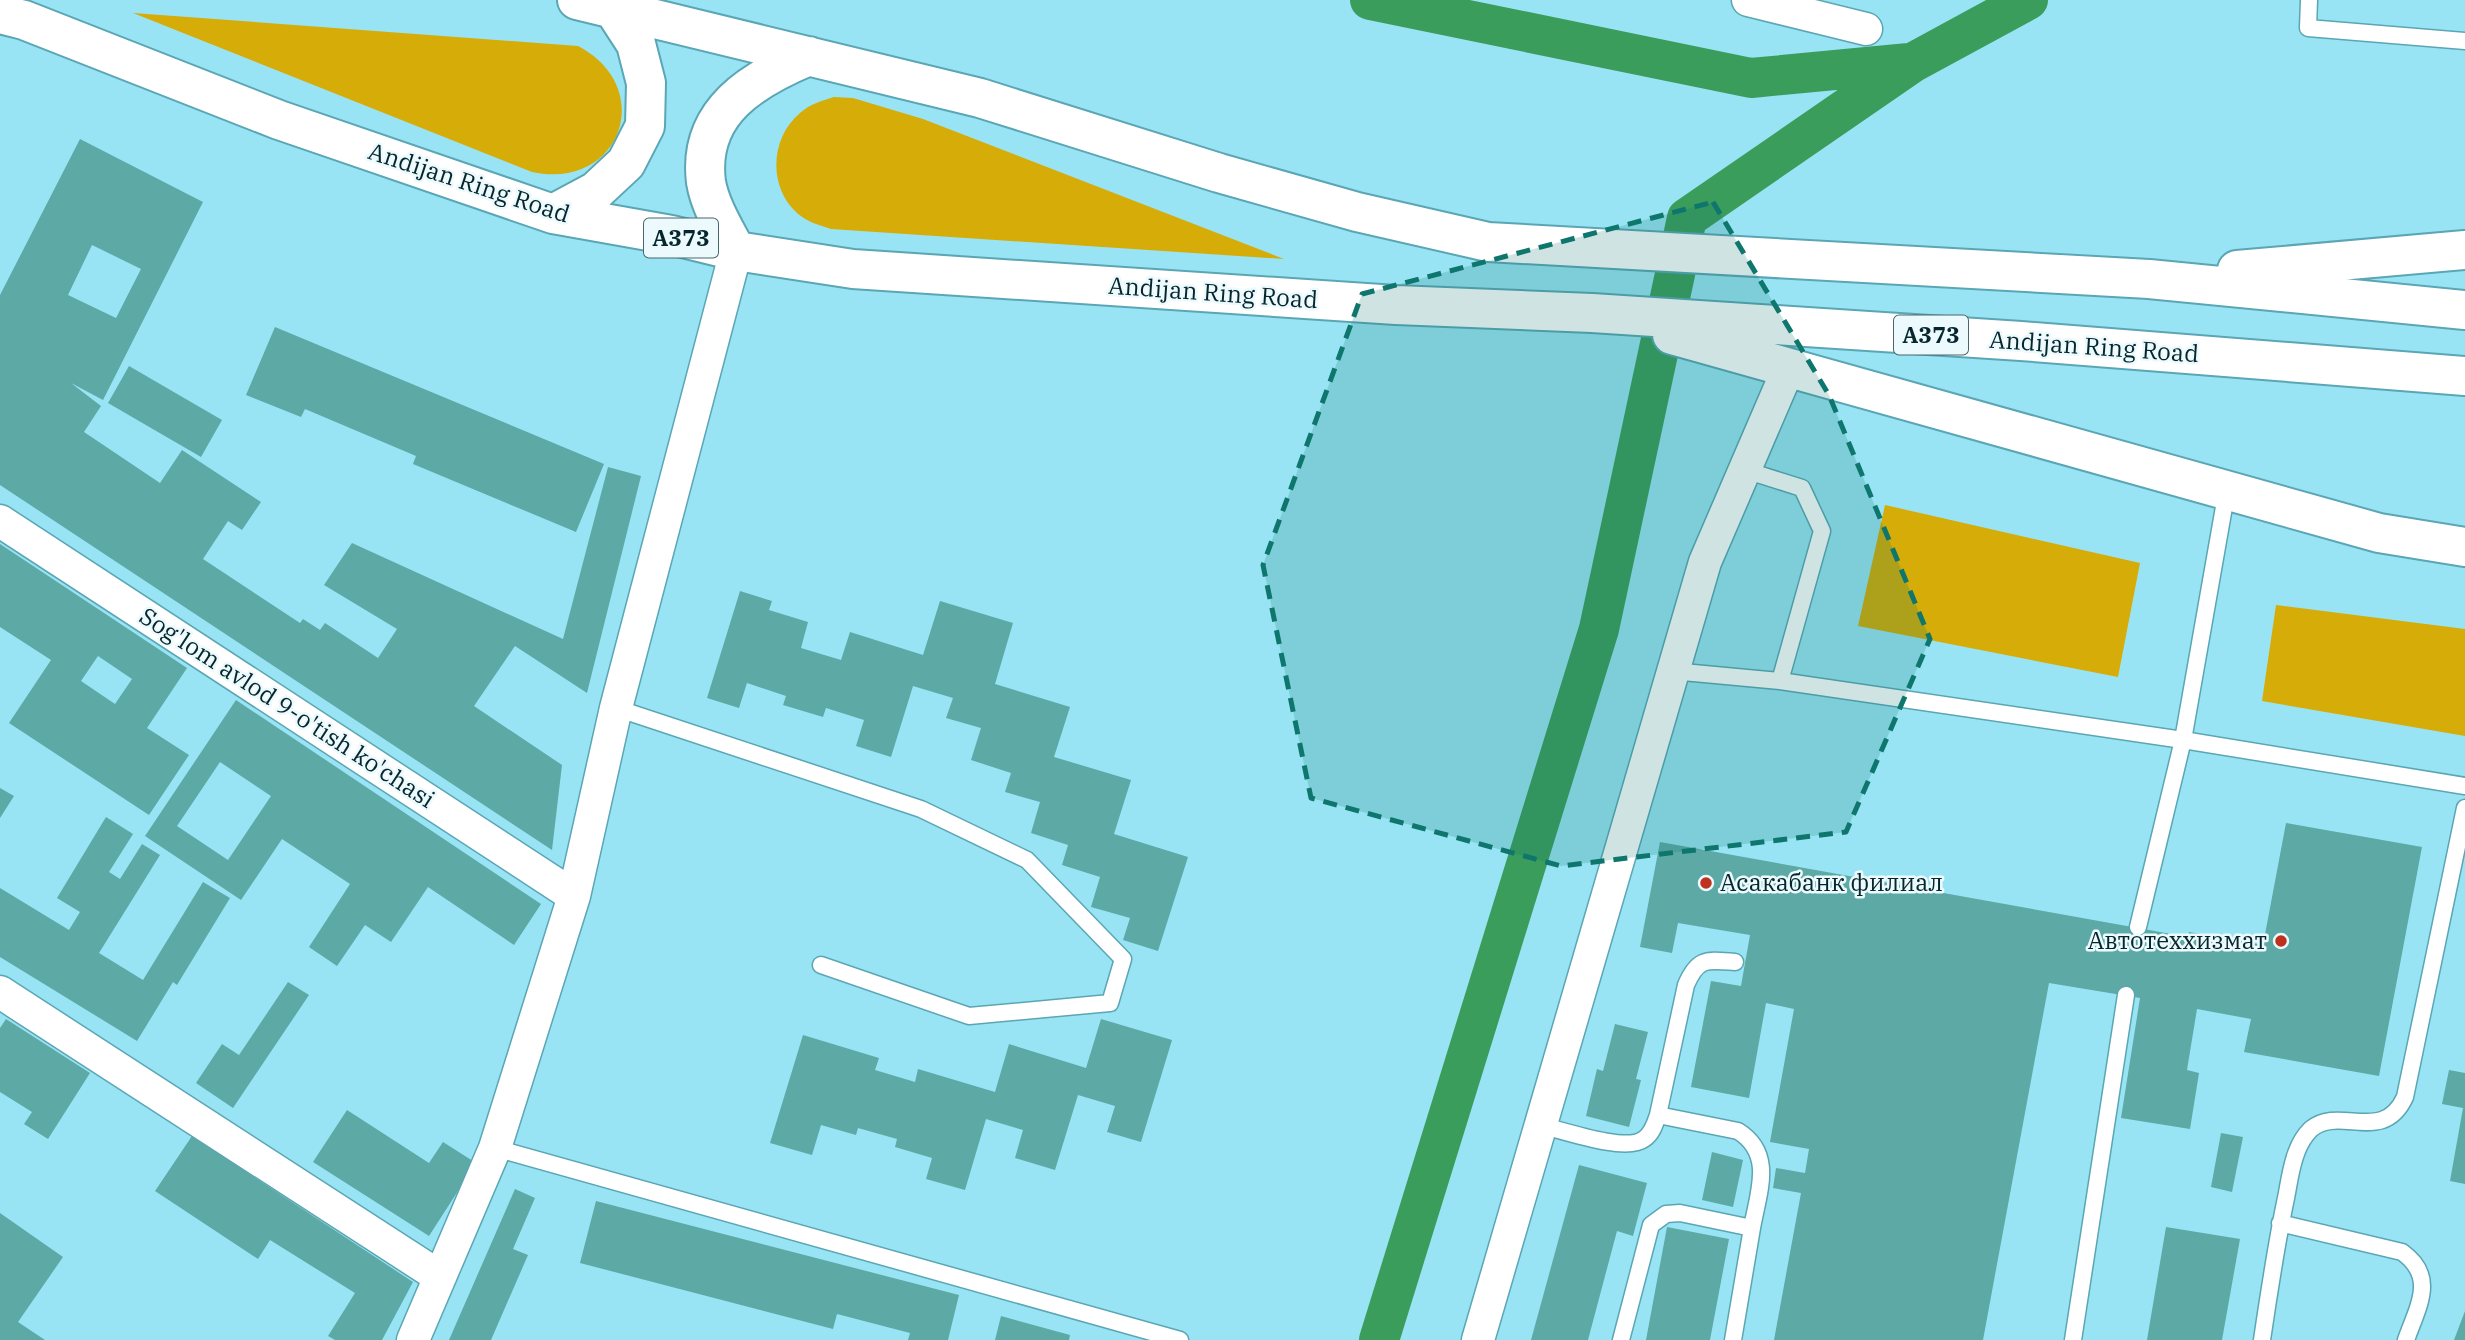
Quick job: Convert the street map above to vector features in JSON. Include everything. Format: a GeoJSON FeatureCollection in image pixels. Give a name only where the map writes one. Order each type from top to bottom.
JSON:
{"type":"FeatureCollection","features":[{"type":"Feature","properties":{"kind":"highway"},"geometry":{"type":"LineString","coordinates":[[576,0],[980,98],[1219,173],[1357,212],[1488,243],[2148,279],[2465,310]]}},
{"type":"Feature","properties":{"kind":"highway"},"geometry":{"type":"LineString","coordinates":[[553,214],[596,191],[626,163],[645,126],[646,83],[636,44],[614,10]]}},
{"type":"Feature","properties":{"kind":"highway","name":"Andijan Ring Road"},"geometry":{"type":"LineString","coordinates":[[0,14],[24,20],[279,120],[553,214],[671,235],[736,251],[853,269],[1396,305],[1592,313],[2007,340],[2465,376]]}},
{"type":"Feature","properties":{"kind":"highway"},"geometry":{"type":"LineString","coordinates":[[736,251],[706,182],[707,153],[716,120],[740,93],[774,70],[809,56]]}},
{"type":"Feature","properties":{"kind":"highway"},"geometry":{"type":"LineString","coordinates":[[2148,279],[2465,250]]}},
{"type":"Feature","properties":{"kind":"highway"},"geometry":{"type":"LineString","coordinates":[[1592,313],[2379,533],[2465,547]]}},
{"type":"Feature","properties":{"kind":"street"},"geometry":{"type":"LineString","coordinates":[[1748,0],[1866,29]]}},
{"type":"Feature","properties":{"kind":"street"},"geometry":{"type":"LineString","coordinates":[[413,1340],[495,1148],[574,896],[616,708],[736,251]]}},
{"type":"Feature","properties":{"kind":"street"},"geometry":{"type":"LineString","coordinates":[[1478,1340],[1705,562],[1789,367]]}},
{"type":"Feature","properties":{"kind":"street","name":"Sog'lom avlod 9-o'tish ko'chasi"},"geometry":{"type":"LineString","coordinates":[[0,521],[574,896]]}},
{"type":"Feature","properties":{"kind":"street"},"geometry":{"type":"LineString","coordinates":[[0,992],[440,1278]]}},
{"type":"Feature","properties":{"kind":"lane"},"geometry":{"type":"LineString","coordinates":[[2309,0],[2308,29],[2465,41]]}},
{"type":"Feature","properties":{"kind":"lane"},"geometry":{"type":"LineString","coordinates":[[1745,470],[1801,488],[1822,531],[1780,681]]}},
{"type":"Feature","properties":{"kind":"lane"},"geometry":{"type":"LineString","coordinates":[[2138,927],[2183,740],[2227,490]]}},
{"type":"Feature","properties":{"kind":"lane"},"geometry":{"type":"LineString","coordinates":[[1672,671],[1780,681],[2183,740],[2465,786]]}},
{"type":"Feature","properties":{"kind":"lane"},"geometry":{"type":"LineString","coordinates":[[616,708],[922,808],[1027,860],[1123,959],[1110,1003],[969,1016],[821,965]]}},
{"type":"Feature","properties":{"kind":"lane"},"geometry":{"type":"LineString","coordinates":[[2262,1340],[2280,1223],[2296,1153],[2304,1138],[2313,1128],[2328,1122],[2375,1123],[2399,1108],[2408,1080],[2465,808]]}},
{"type":"Feature","properties":{"kind":"lane"},"geometry":{"type":"LineString","coordinates":[[1540,1125],[1616,1144],[1633,1145],[1645,1139],[1653,1129],[1658,1115],[1686,985],[1692,972],[1700,963],[1710,960],[1735,962]]}},
{"type":"Feature","properties":{"kind":"lane"},"geometry":{"type":"LineString","coordinates":[[2073,1340],[2126,995]]}},
{"type":"Feature","properties":{"kind":"lane"},"geometry":{"type":"LineString","coordinates":[[1658,1115],[1738,1131],[1748,1137],[1760,1157],[1762,1173],[1733,1340]]}},
{"type":"Feature","properties":{"kind":"lane"},"geometry":{"type":"LineString","coordinates":[[495,1148],[1180,1340]]}},
{"type":"Feature","properties":{"kind":"lane"},"geometry":{"type":"LineString","coordinates":[[1621,1340],[1647,1236],[1651,1225],[1658,1218],[1666,1214],[1680,1213],[1752,1228]]}},
{"type":"Feature","properties":{"kind":"lane"},"geometry":{"type":"LineString","coordinates":[[2280,1223],[2402,1252],[2412,1259],[2424,1281],[2406,1340]]}},
{"type":"Feature","properties":{"kind":"highlighted area"},"geometry":{"type":"Polygon","coordinates":[[[1713,202],[1829,395],[1930,639],[1846,832],[1561,866],[1311,798],[1263,565],[1362,294],[1713,202]]]}},
{"type":"Feature","properties":{"kind":"shaded area"},"geometry":{"type":"Polygon","coordinates":[[[133,13],[578,46],[603,64],[617,86],[622,109],[618,132],[606,152],[588,166],[563,174],[532,172],[133,13]]]}},
{"type":"Feature","properties":{"kind":"shaded area"},"geometry":{"type":"Polygon","coordinates":[[[834,97],[853,98],[923,119],[1284,259],[831,229],[818,225],[797,213],[788,202],[777,177],[776,163],[778,149],[790,123],[808,107],[834,97]]]}},
{"type":"Feature","properties":{"kind":"shaded area"},"geometry":{"type":"Polygon","coordinates":[[[1885,505],[2140,563],[2118,677],[1858,626],[1885,505]]]}},
{"type":"Feature","properties":{"kind":"shaded area"},"geometry":{"type":"Polygon","coordinates":[[[2276,605],[2465,629],[2465,736],[2262,701],[2276,605]]]}},
{"type":"Feature","properties":{"kind":"building"},"geometry":{"type":"Polygon","coordinates":[[[80,139],[203,202],[103,400],[71,383],[101,406],[84,432],[160,483],[182,450],[261,502],[242,530],[228,521],[203,559],[300,623],[303,619],[320,630],[325,623],[378,658],[397,629],[324,585],[352,543],[563,639],[608,467],[641,476],[587,693],[515,646],[474,706],[562,765],[552,850],[0,485],[0,295],[80,139]],[[92,245],[68,295],[116,318],[141,269],[92,245]]]}},
{"type":"Feature","properties":{"kind":"building"},"geometry":{"type":"Polygon","coordinates":[[[275,327],[604,464],[576,532],[413,464],[416,456],[305,409],[301,417],[246,395],[275,327]]]}},
{"type":"Feature","properties":{"kind":"building"},"geometry":{"type":"Polygon","coordinates":[[[129,366],[222,420],[201,457],[108,403],[129,366]]]}},
{"type":"Feature","properties":{"kind":"building"},"geometry":{"type":"Polygon","coordinates":[[[0,544],[187,668],[147,728],[189,755],[149,815],[9,723],[51,660],[0,627],[0,544]],[[98,656],[81,681],[115,704],[132,679],[98,656]]]}},
{"type":"Feature","properties":{"kind":"building"},"geometry":{"type":"Polygon","coordinates":[[[740,591],[772,601],[769,610],[808,622],[801,648],[841,660],[850,632],[923,655],[940,601],[1013,623],[995,684],[1070,707],[1054,757],[1131,780],[1114,834],[1188,857],[1158,951],[1123,940],[1130,918],[1091,907],[1100,877],[1062,865],[1068,845],[1031,833],[1040,802],[1005,792],[1011,773],[971,760],[981,728],[946,718],[953,698],[913,686],[891,757],[856,746],[864,720],[826,708],[823,717],[783,705],[786,696],[747,683],[739,708],[707,698],[740,591]]]}},
{"type":"Feature","properties":{"kind":"building"},"geometry":{"type":"Polygon","coordinates":[[[236,700],[541,904],[514,945],[428,887],[391,942],[365,925],[337,966],[309,947],[350,884],[282,839],[241,900],[145,836],[236,700]],[[220,762],[177,826],[228,860],[271,796],[220,762]]]}},
{"type":"Feature","properties":{"kind":"building"},"geometry":{"type":"Polygon","coordinates":[[[0,788],[14,796],[0,818],[0,788]]]}},
{"type":"Feature","properties":{"kind":"building"},"geometry":{"type":"Polygon","coordinates":[[[106,817],[133,834],[109,872],[120,879],[142,844],[160,855],[99,953],[143,980],[203,882],[230,898],[177,985],[173,982],[137,1041],[0,957],[0,888],[69,930],[80,912],[57,898],[106,817]]]}},
{"type":"Feature","properties":{"kind":"building"},"geometry":{"type":"Polygon","coordinates":[[[2286,823],[2422,847],[2379,1076],[2244,1052],[2251,1019],[2197,1009],[2187,1070],[2199,1073],[2190,1129],[2121,1118],[2140,998],[2049,983],[1983,1340],[1774,1340],[1801,1193],[1773,1188],[1776,1168],[1805,1173],[1809,1149],[1770,1142],[1794,1009],[1766,1003],[1749,1098],[1691,1087],[1711,981],[1741,986],[1750,935],[1678,923],[1672,953],[1640,947],[1660,842],[2188,937],[2189,932],[2263,945],[2286,823]]]}},
{"type":"Feature","properties":{"kind":"building"},"geometry":{"type":"Polygon","coordinates":[[[288,982],[309,995],[233,1108],[196,1083],[222,1044],[239,1055],[288,982]]]}},
{"type":"Feature","properties":{"kind":"building"},"geometry":{"type":"Polygon","coordinates":[[[6,1019],[90,1073],[48,1139],[24,1124],[32,1112],[0,1092],[0,1028],[6,1019]]]}},
{"type":"Feature","properties":{"kind":"building"},"geometry":{"type":"Polygon","coordinates":[[[1101,1019],[1172,1040],[1141,1142],[1107,1132],[1115,1106],[1078,1095],[1055,1170],[1015,1158],[1023,1130],[986,1119],[965,1190],[926,1179],[932,1158],[895,1147],[897,1139],[858,1128],[856,1135],[821,1125],[812,1155],[770,1143],[803,1035],[879,1058],[875,1070],[915,1082],[918,1069],[995,1092],[1009,1044],[1086,1068],[1101,1019]]]}},
{"type":"Feature","properties":{"kind":"building"},"geometry":{"type":"Polygon","coordinates":[[[1615,1024],[1648,1032],[1636,1079],[1641,1080],[1629,1127],[1586,1116],[1597,1069],[1603,1071],[1615,1024]]]}},
{"type":"Feature","properties":{"kind":"building"},"geometry":{"type":"Polygon","coordinates":[[[2449,1070],[2465,1073],[2465,1184],[2450,1181],[2463,1108],[2442,1104],[2449,1070]]]}},
{"type":"Feature","properties":{"kind":"building"},"geometry":{"type":"Polygon","coordinates":[[[347,1110],[429,1163],[443,1142],[476,1163],[429,1236],[313,1162],[347,1110]]]}},
{"type":"Feature","properties":{"kind":"building"},"geometry":{"type":"Polygon","coordinates":[[[2221,1133],[2243,1137],[2232,1192],[2211,1187],[2221,1133]]]}},
{"type":"Feature","properties":{"kind":"building"},"geometry":{"type":"Polygon","coordinates":[[[192,1136],[413,1282],[382,1340],[335,1340],[328,1336],[355,1293],[270,1240],[258,1259],[155,1191],[192,1136]]]}},
{"type":"Feature","properties":{"kind":"building"},"geometry":{"type":"Polygon","coordinates":[[[1712,1152],[1743,1160],[1733,1207],[1702,1200],[1712,1152]]]}},
{"type":"Feature","properties":{"kind":"building"},"geometry":{"type":"Polygon","coordinates":[[[1579,1165],[1647,1183],[1633,1236],[1617,1231],[1588,1340],[1531,1340],[1579,1165]]]}},
{"type":"Feature","properties":{"kind":"building"},"geometry":{"type":"Polygon","coordinates":[[[515,1189],[535,1198],[513,1249],[528,1255],[491,1340],[449,1340],[515,1189]]]}},
{"type":"Feature","properties":{"kind":"building"},"geometry":{"type":"Polygon","coordinates":[[[596,1201],[959,1295],[948,1340],[908,1340],[910,1333],[837,1314],[833,1329],[580,1263],[596,1201]]]}},
{"type":"Feature","properties":{"kind":"building"},"geometry":{"type":"Polygon","coordinates":[[[0,1213],[63,1257],[18,1322],[45,1340],[0,1340],[0,1213]]]}},
{"type":"Feature","properties":{"kind":"building"},"geometry":{"type":"Polygon","coordinates":[[[1667,1227],[1729,1239],[1710,1340],[1646,1340],[1667,1227]]]}},
{"type":"Feature","properties":{"kind":"building"},"geometry":{"type":"Polygon","coordinates":[[[2166,1227],[2240,1239],[2222,1340],[2147,1340],[2166,1227]]]}},
{"type":"Feature","properties":{"kind":"building"},"geometry":{"type":"Polygon","coordinates":[[[2465,1311],[2465,1340],[2454,1340],[2465,1311]]]}},
{"type":"Feature","properties":{"kind":"building"},"geometry":{"type":"Polygon","coordinates":[[[1001,1316],[1070,1335],[1069,1340],[995,1340],[1001,1316]]]}},
{"type":"Feature","properties":{"kind":"waterway"},"geometry":{"type":"LineString","coordinates":[[1370,0],[1751,78],[1909,63]]}},
{"type":"Feature","properties":{"kind":"waterway"},"geometry":{"type":"LineString","coordinates":[[1379,1340],[1599,629],[1687,218],[1912,63],[2028,0]]}},
{"type":"Feature","properties":{"kind":"place","name":"Асакабанк филиал"},"geometry":{"type":"Point","coordinates":[1706,883]}},
{"type":"Feature","properties":{"kind":"place","name":"Автотеххизмат"},"geometry":{"type":"Point","coordinates":[2281,941]}}]}
